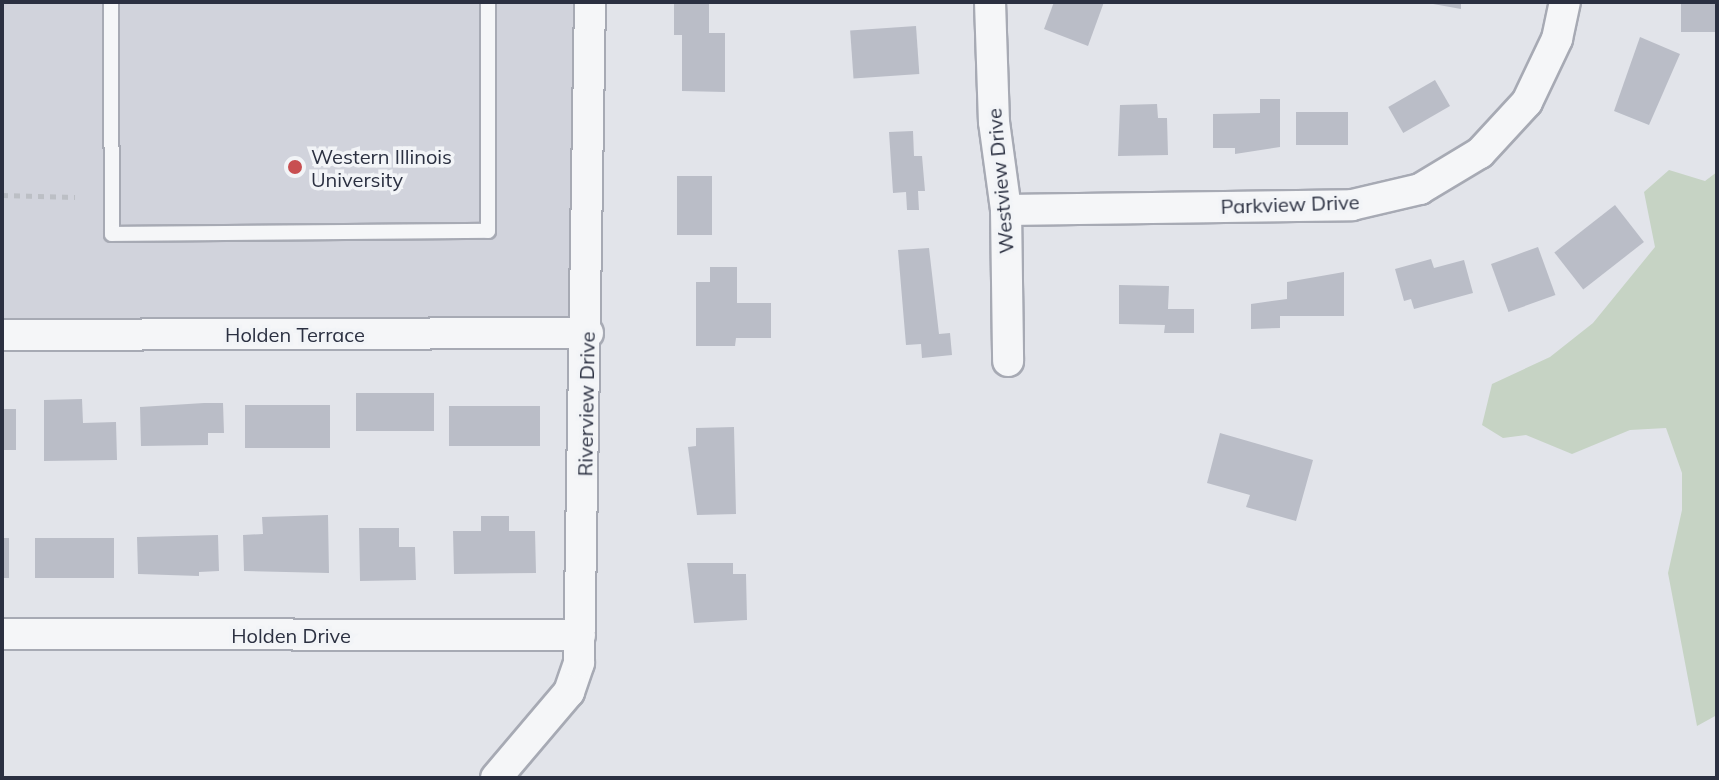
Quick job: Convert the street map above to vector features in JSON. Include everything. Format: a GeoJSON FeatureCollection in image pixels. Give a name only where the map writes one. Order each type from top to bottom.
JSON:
{"type":"FeatureCollection","features":[{"type":"Feature","properties":{"kind":"street","name":"Riverview Drive"},"geometry":{"type":"LineString","coordinates":[[496,778],[569,692],[580,635],[588,333],[590,2]]}},
{"type":"Feature","properties":{"kind":"street","name":"Westview Drive"},"geometry":{"type":"LineString","coordinates":[[990,2],[994,122],[1006,210],[1008,361]]}},
{"type":"Feature","properties":{"kind":"street","name":"Parkview Drive"},"geometry":{"type":"LineString","coordinates":[[1006,210],[1352,205],[1420,189],[1480,153],[1527,102],[1557,39],[1565,2]]}},
{"type":"Feature","properties":{"kind":"street","name":"Holden Terrace"},"geometry":{"type":"LineString","coordinates":[[2,335],[588,333]]}},
{"type":"Feature","properties":{"kind":"street","name":"Holden Drive"},"geometry":{"type":"LineString","coordinates":[[2,634],[580,635]]}},
{"type":"Feature","properties":{"kind":"lane"},"geometry":{"type":"LineString","coordinates":[[111,2],[112,234],[127,234],[488,231],[488,2]]}},
{"type":"Feature","properties":{"kind":"path"},"geometry":{"type":"LineString","coordinates":[[2,195],[75,197]]}},
{"type":"Feature","properties":{"kind":"shaded area","name":"Western Illinois University"},"geometry":{"type":"Polygon","coordinates":[[[2,2],[590,2],[590,337],[2,337],[2,2]]]}},
{"type":"Feature","properties":{"kind":"green space"},"geometry":{"type":"Polygon","coordinates":[[[1669,170],[1705,181],[1717,172],[1717,715],[1697,726],[1668,573],[1682,510],[1682,473],[1666,428],[1630,430],[1572,454],[1526,435],[1503,438],[1482,425],[1492,384],[1550,357],[1593,323],[1655,247],[1644,192],[1669,170]]]}},
{"type":"Feature","properties":{"kind":"building"},"geometry":{"type":"Polygon","coordinates":[[[674,2],[709,2],[709,33],[725,33],[725,92],[682,91],[682,35],[674,35],[674,2]]]}},
{"type":"Feature","properties":{"kind":"building"},"geometry":{"type":"Polygon","coordinates":[[[1054,2],[1104,2],[1088,46],[1044,29],[1054,2]]]}},
{"type":"Feature","properties":{"kind":"building"},"geometry":{"type":"Polygon","coordinates":[[[1422,2],[1461,2],[1461,9],[1422,2]]]}},
{"type":"Feature","properties":{"kind":"building"},"geometry":{"type":"Polygon","coordinates":[[[1681,2],[1715,2],[1715,32],[1681,32],[1681,2]]]}},
{"type":"Feature","properties":{"kind":"building"},"geometry":{"type":"Polygon","coordinates":[[[916,26],[919,74],[854,78],[850,31],[916,26]]]}},
{"type":"Feature","properties":{"kind":"building"},"geometry":{"type":"Polygon","coordinates":[[[1640,37],[1680,54],[1649,125],[1614,111],[1640,37]]]}},
{"type":"Feature","properties":{"kind":"building"},"geometry":{"type":"Polygon","coordinates":[[[1435,80],[1450,106],[1403,133],[1388,107],[1435,80]]]}},
{"type":"Feature","properties":{"kind":"building"},"geometry":{"type":"Polygon","coordinates":[[[1260,99],[1280,99],[1280,147],[1235,154],[1235,148],[1213,148],[1213,114],[1260,113],[1260,99]]]}},
{"type":"Feature","properties":{"kind":"building"},"geometry":{"type":"Polygon","coordinates":[[[1157,104],[1158,118],[1167,118],[1168,155],[1118,156],[1120,105],[1157,104]]]}},
{"type":"Feature","properties":{"kind":"building"},"geometry":{"type":"Polygon","coordinates":[[[1296,112],[1348,112],[1348,145],[1296,145],[1296,112]]]}},
{"type":"Feature","properties":{"kind":"building"},"geometry":{"type":"Polygon","coordinates":[[[913,131],[914,156],[922,156],[925,191],[918,191],[919,210],[907,210],[906,192],[893,193],[889,132],[913,131]]]}},
{"type":"Feature","properties":{"kind":"building"},"geometry":{"type":"Polygon","coordinates":[[[677,176],[712,176],[712,235],[677,235],[677,176]]]}},
{"type":"Feature","properties":{"kind":"building"},"geometry":{"type":"Polygon","coordinates":[[[1615,205],[1644,242],[1583,289],[1554,252],[1615,205]]]}},
{"type":"Feature","properties":{"kind":"building"},"geometry":{"type":"Polygon","coordinates":[[[1538,247],[1555,295],[1508,312],[1491,264],[1538,247]]]}},
{"type":"Feature","properties":{"kind":"building"},"geometry":{"type":"Polygon","coordinates":[[[929,248],[939,334],[950,333],[952,355],[922,358],[921,344],[906,345],[898,250],[929,248]]]}},
{"type":"Feature","properties":{"kind":"building"},"geometry":{"type":"Polygon","coordinates":[[[1431,259],[1434,268],[1464,260],[1473,293],[1414,309],[1411,299],[1404,301],[1395,269],[1431,259]]]}},
{"type":"Feature","properties":{"kind":"building"},"geometry":{"type":"Polygon","coordinates":[[[710,267],[737,267],[737,303],[771,303],[771,338],[736,338],[735,346],[696,346],[696,282],[710,282],[710,267]]]}},
{"type":"Feature","properties":{"kind":"building"},"geometry":{"type":"Polygon","coordinates":[[[1344,272],[1344,316],[1280,316],[1280,328],[1251,329],[1251,304],[1287,299],[1287,282],[1344,272]]]}},
{"type":"Feature","properties":{"kind":"building"},"geometry":{"type":"Polygon","coordinates":[[[1119,285],[1169,286],[1168,309],[1194,309],[1194,333],[1164,333],[1165,325],[1119,324],[1119,285]]]}},
{"type":"Feature","properties":{"kind":"building"},"geometry":{"type":"Polygon","coordinates":[[[356,393],[434,393],[434,431],[356,431],[356,393]]]}},
{"type":"Feature","properties":{"kind":"building"},"geometry":{"type":"Polygon","coordinates":[[[82,399],[83,423],[116,422],[117,460],[44,461],[44,400],[82,399]]]}},
{"type":"Feature","properties":{"kind":"building"},"geometry":{"type":"Polygon","coordinates":[[[223,403],[224,433],[208,433],[208,445],[141,446],[140,407],[223,403]]]}},
{"type":"Feature","properties":{"kind":"building"},"geometry":{"type":"Polygon","coordinates":[[[245,405],[330,405],[330,448],[245,448],[245,405]]]}},
{"type":"Feature","properties":{"kind":"building"},"geometry":{"type":"Polygon","coordinates":[[[449,406],[540,406],[540,446],[449,446],[449,406]]]}},
{"type":"Feature","properties":{"kind":"building"},"geometry":{"type":"Polygon","coordinates":[[[2,409],[16,409],[16,450],[2,450],[2,409]]]}},
{"type":"Feature","properties":{"kind":"building"},"geometry":{"type":"Polygon","coordinates":[[[734,427],[736,514],[697,515],[688,447],[696,446],[696,428],[734,427]]]}},
{"type":"Feature","properties":{"kind":"building"},"geometry":{"type":"Polygon","coordinates":[[[1220,433],[1313,460],[1296,521],[1246,507],[1250,495],[1207,483],[1220,433]]]}},
{"type":"Feature","properties":{"kind":"building"},"geometry":{"type":"Polygon","coordinates":[[[328,515],[329,573],[244,571],[243,535],[263,534],[262,517],[328,515]]]}},
{"type":"Feature","properties":{"kind":"building"},"geometry":{"type":"Polygon","coordinates":[[[481,516],[509,516],[509,531],[535,531],[536,573],[454,574],[453,531],[481,531],[481,516]]]}},
{"type":"Feature","properties":{"kind":"building"},"geometry":{"type":"Polygon","coordinates":[[[359,528],[399,528],[399,547],[415,547],[416,580],[360,581],[359,528]]]}},
{"type":"Feature","properties":{"kind":"building"},"geometry":{"type":"Polygon","coordinates":[[[218,535],[219,571],[199,572],[199,576],[138,574],[137,537],[218,535]]]}},
{"type":"Feature","properties":{"kind":"building"},"geometry":{"type":"Polygon","coordinates":[[[2,538],[9,538],[9,578],[2,578],[2,538]]]}},
{"type":"Feature","properties":{"kind":"building"},"geometry":{"type":"Polygon","coordinates":[[[35,538],[114,538],[114,578],[35,578],[35,538]]]}},
{"type":"Feature","properties":{"kind":"building"},"geometry":{"type":"Polygon","coordinates":[[[687,563],[733,563],[733,574],[746,574],[747,620],[694,623],[687,563]]]}},
{"type":"Feature","properties":{"kind":"place","name":"Western Illinois University"},"geometry":{"type":"Point","coordinates":[295,167]}}]}
